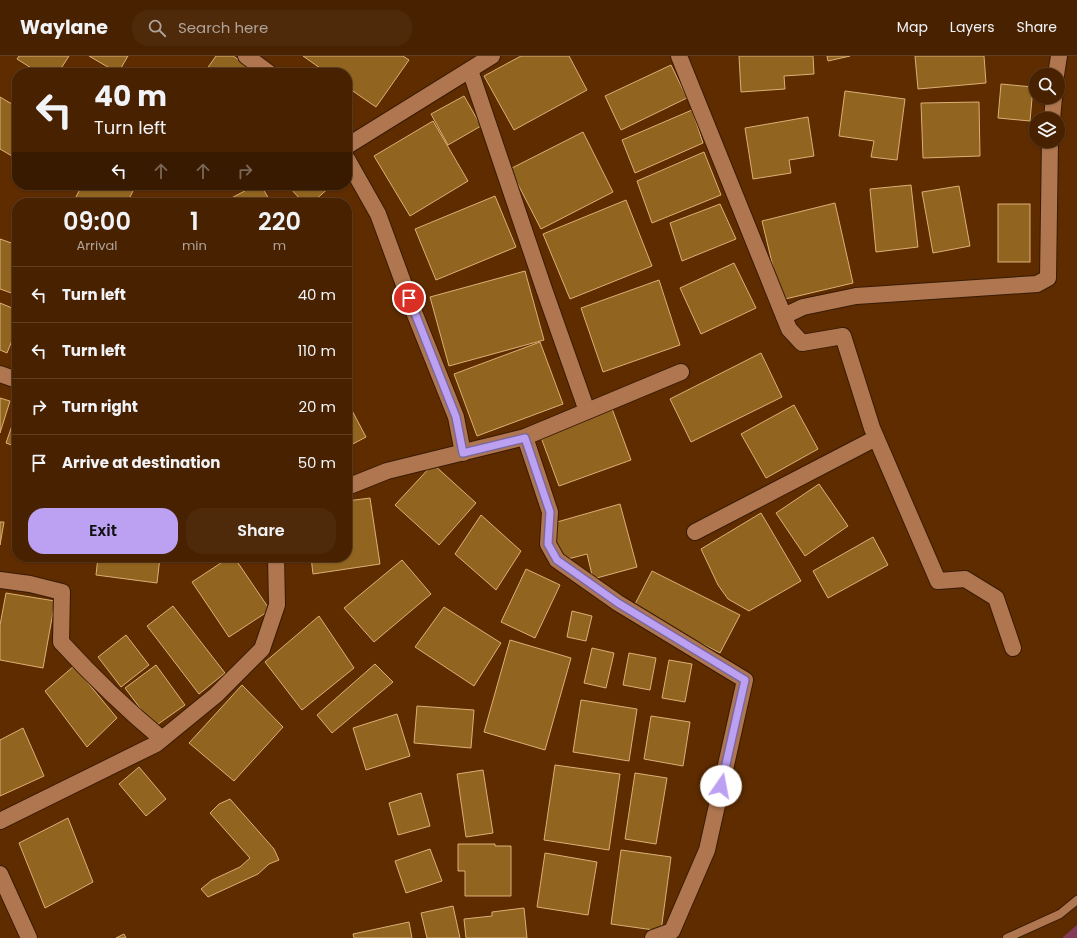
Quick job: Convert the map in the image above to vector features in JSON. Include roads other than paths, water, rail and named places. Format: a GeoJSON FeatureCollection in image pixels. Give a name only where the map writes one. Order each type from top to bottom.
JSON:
{"type":"FeatureCollection","features":[{"type":"Feature","properties":{"kind":"street"},"geometry":{"type":"LineString","coordinates":[[246,56],[262,68]]}},
{"type":"Feature","properties":{"kind":"street"},"geometry":{"type":"LineString","coordinates":[[352,143],[492,56]]}},
{"type":"Feature","properties":{"kind":"street"},"geometry":{"type":"LineString","coordinates":[[679,56],[789,329],[802,343],[843,336],[872,428],[938,581],[965,579],[996,598],[1013,648]]}},
{"type":"Feature","properties":{"kind":"street"},"geometry":{"type":"LineString","coordinates":[[1057,68],[1059,56]]}},
{"type":"Feature","properties":{"kind":"street"},"geometry":{"type":"LineString","coordinates":[[470,70],[587,411]]}},
{"type":"Feature","properties":{"kind":"street"},"geometry":{"type":"LineString","coordinates":[[784,316],[803,307],[856,296],[1037,284],[1048,278],[1049,148]]}},
{"type":"Feature","properties":{"kind":"street"},"geometry":{"type":"LineString","coordinates":[[352,168],[378,214],[414,312],[456,417],[463,453]]}},
{"type":"Feature","properties":{"kind":"street"},"geometry":{"type":"LineString","coordinates":[[352,485],[387,471],[525,438],[681,372]]}},
{"type":"Feature","properties":{"kind":"street"},"geometry":{"type":"LineString","coordinates":[[0,374],[12,378]]}},
{"type":"Feature","properties":{"kind":"street"},"geometry":{"type":"LineString","coordinates":[[525,438],[550,512],[548,544],[557,560],[618,603],[745,680],[707,850],[672,932],[653,938]]}},
{"type":"Feature","properties":{"kind":"street"},"geometry":{"type":"LineString","coordinates":[[694,532],[876,438]]}},
{"type":"Feature","properties":{"kind":"street"},"geometry":{"type":"LineString","coordinates":[[0,821],[156,744],[216,695],[262,649],[278,605],[276,562]]}},
{"type":"Feature","properties":{"kind":"street"},"geometry":{"type":"LineString","coordinates":[[0,580],[30,584],[62,592],[62,642],[87,671],[132,714],[162,739]]}},
{"type":"Feature","properties":{"kind":"street"},"geometry":{"type":"LineString","coordinates":[[0,874],[29,938]]}},
{"type":"Feature","properties":{"kind":"lane"},"geometry":{"type":"LineString","coordinates":[[1007,938],[1060,914],[1077,900]]}}]}
